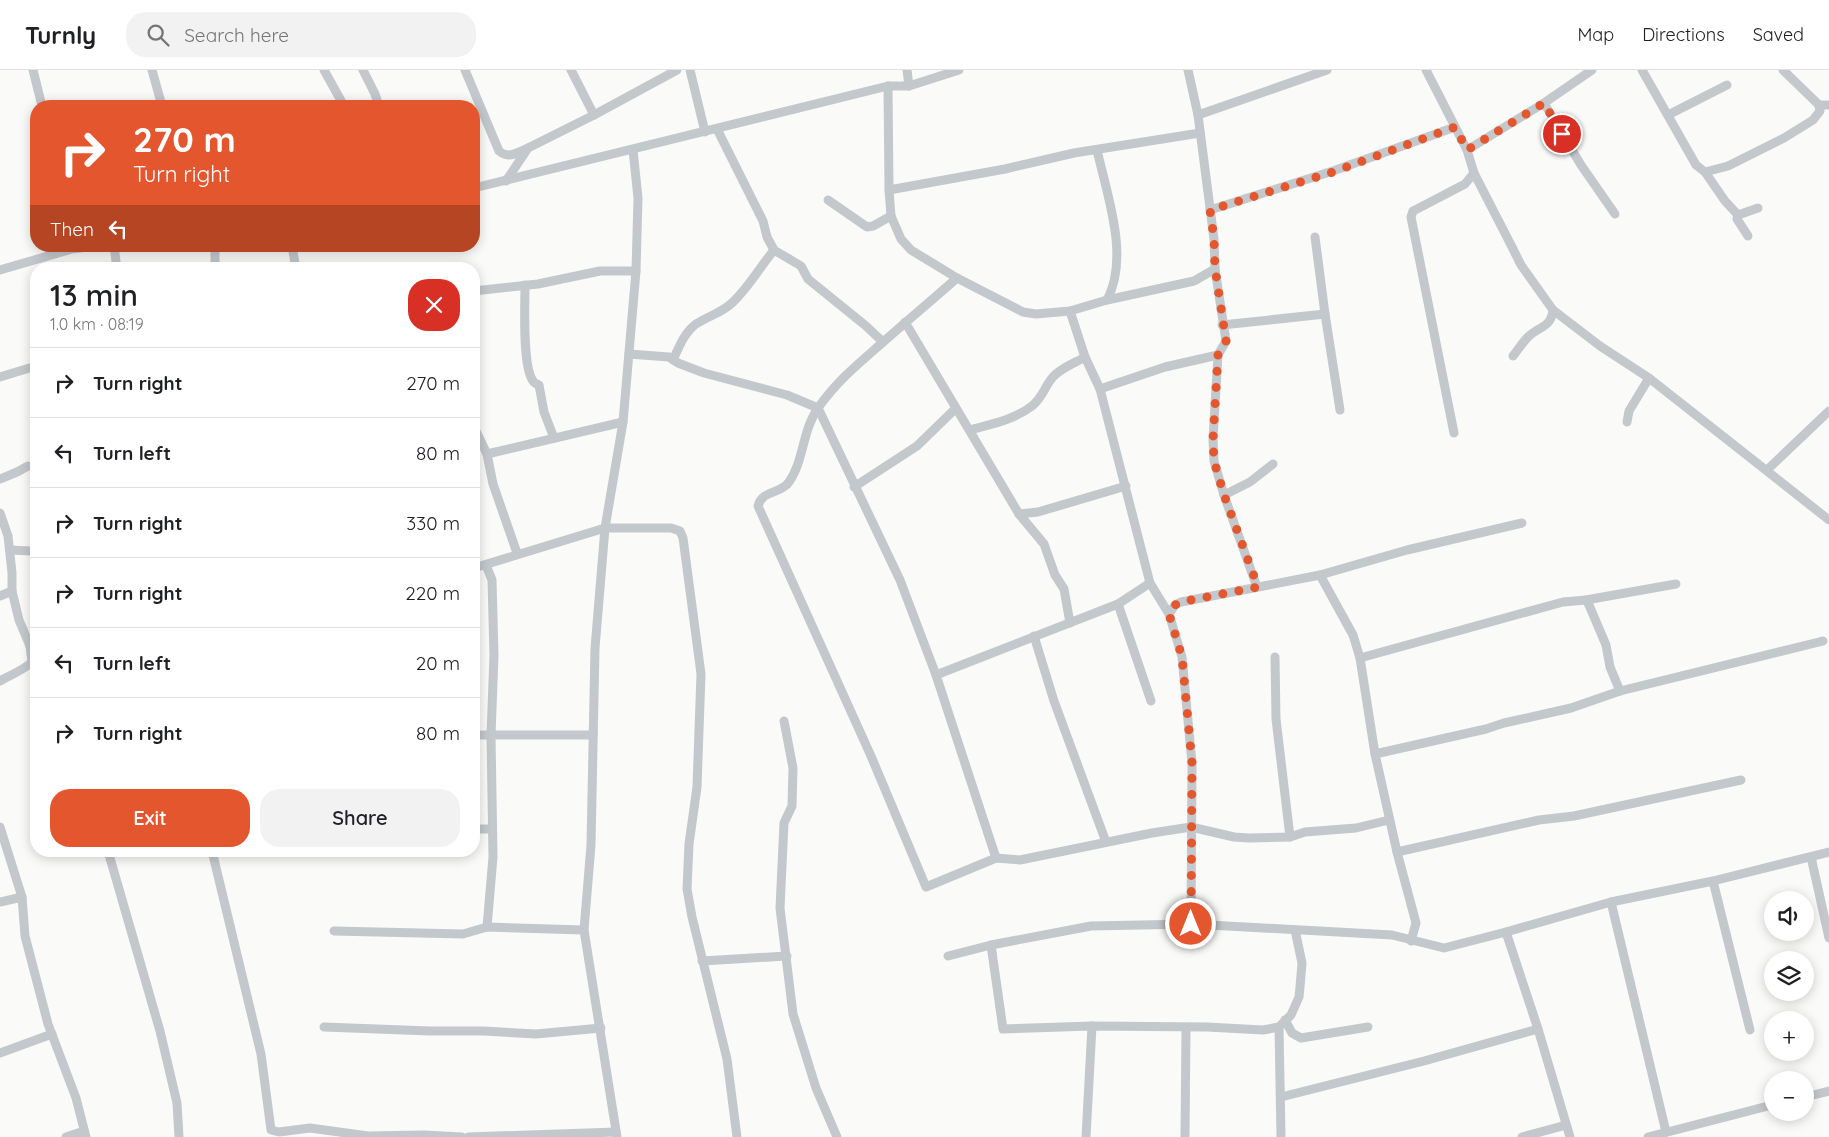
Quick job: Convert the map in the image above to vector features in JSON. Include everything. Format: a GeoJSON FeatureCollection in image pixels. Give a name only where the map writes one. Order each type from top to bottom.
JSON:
{"type":"FeatureCollection","features":[{"type":"Feature","properties":{"kind":"street"},"geometry":{"type":"LineString","coordinates":[[33,70],[40,100]]}},
{"type":"Feature","properties":{"kind":"street"},"geometry":{"type":"LineString","coordinates":[[152,70],[160,100]]}},
{"type":"Feature","properties":{"kind":"street"},"geometry":{"type":"LineString","coordinates":[[324,70],[341,100]]}},
{"type":"Feature","properties":{"kind":"street"},"geometry":{"type":"LineString","coordinates":[[362,70],[377,100]]}},
{"type":"Feature","properties":{"kind":"street"},"geometry":{"type":"LineString","coordinates":[[465,70],[478,100]]}},
{"type":"Feature","properties":{"kind":"street"},"geometry":{"type":"LineString","coordinates":[[571,70],[594,115]]}},
{"type":"Feature","properties":{"kind":"street"},"geometry":{"type":"LineString","coordinates":[[480,106],[499,151],[509,156],[594,115],[676,70]]}},
{"type":"Feature","properties":{"kind":"street"},"geometry":{"type":"LineString","coordinates":[[690,70],[705,132]]}},
{"type":"Feature","properties":{"kind":"street"},"geometry":{"type":"LineString","coordinates":[[907,70],[909,86]]}},
{"type":"Feature","properties":{"kind":"street"},"geometry":{"type":"LineString","coordinates":[[480,187],[888,86],[909,86],[959,70]]}},
{"type":"Feature","properties":{"kind":"street"},"geometry":{"type":"LineString","coordinates":[[1188,70],[1198,114],[1214,239],[1215,268],[1222,325],[1226,341],[1218,355],[1213,439],[1214,461],[1224,495],[1258,587]]}},
{"type":"Feature","properties":{"kind":"street"},"geometry":{"type":"LineString","coordinates":[[1198,114],[1327,70]]}},
{"type":"Feature","properties":{"kind":"street"},"geometry":{"type":"LineString","coordinates":[[1426,70],[1467,150],[1474,173],[1521,265],[1553,310],[1600,346],[1649,378],[1829,520]]}},
{"type":"Feature","properties":{"kind":"street"},"geometry":{"type":"LineString","coordinates":[[1467,150],[1544,103],[1592,70]]}},
{"type":"Feature","properties":{"kind":"street"},"geometry":{"type":"LineString","coordinates":[[1642,70],[1696,165],[1705,172],[1725,201],[1738,215],[1737,220],[1748,236]]}},
{"type":"Feature","properties":{"kind":"street"},"geometry":{"type":"LineString","coordinates":[[1783,70],[1819,104],[1829,105]]}},
{"type":"Feature","properties":{"kind":"street"},"geometry":{"type":"LineString","coordinates":[[1668,115],[1727,85]]}},
{"type":"Feature","properties":{"kind":"street"},"geometry":{"type":"LineString","coordinates":[[888,86],[891,216],[901,239],[911,250],[957,278],[1024,312],[1036,314],[1070,311],[1107,300],[1194,281],[1215,268]]}},
{"type":"Feature","properties":{"kind":"street"},"geometry":{"type":"LineString","coordinates":[[1544,103],[1581,165],[1615,214]]}},
{"type":"Feature","properties":{"kind":"street"},"geometry":{"type":"LineString","coordinates":[[1705,172],[1728,166],[1784,138],[1814,120],[1820,111],[1819,104]]}},
{"type":"Feature","properties":{"kind":"street"},"geometry":{"type":"LineString","coordinates":[[1210,210],[1333,172],[1455,127]]}},
{"type":"Feature","properties":{"kind":"street"},"geometry":{"type":"LineString","coordinates":[[717,129],[763,220],[767,237],[774,250],[801,266],[808,279],[883,342]]}},
{"type":"Feature","properties":{"kind":"street"},"geometry":{"type":"LineString","coordinates":[[889,190],[1004,169],[1074,153],[1200,133]]}},
{"type":"Feature","properties":{"kind":"street"},"geometry":{"type":"LineString","coordinates":[[506,181],[528,148]]}},
{"type":"Feature","properties":{"kind":"street"},"geometry":{"type":"LineString","coordinates":[[468,1137],[617,1135],[584,930],[591,845],[594,648],[605,528],[624,422],[636,271],[638,198],[633,150]]}},
{"type":"Feature","properties":{"kind":"street"},"geometry":{"type":"LineString","coordinates":[[1097,150],[1115,227],[1117,268],[1114,288],[1107,300]]}},
{"type":"Feature","properties":{"kind":"street"},"geometry":{"type":"LineString","coordinates":[[1454,433],[1411,217],[1414,211],[1465,184],[1474,173]]}},
{"type":"Feature","properties":{"kind":"street"},"geometry":{"type":"LineString","coordinates":[[828,200],[867,227],[874,226],[891,216]]}},
{"type":"Feature","properties":{"kind":"street"},"geometry":{"type":"LineString","coordinates":[[1738,215],[1758,208]]}},
{"type":"Feature","properties":{"kind":"street"},"geometry":{"type":"LineString","coordinates":[[1315,237],[1340,410]]}},
{"type":"Feature","properties":{"kind":"street"},"geometry":{"type":"LineString","coordinates":[[673,360],[688,332],[697,324],[722,311],[732,303],[774,250]]}},
{"type":"Feature","properties":{"kind":"street"},"geometry":{"type":"LineString","coordinates":[[0,270],[59,252]]}},
{"type":"Feature","properties":{"kind":"street"},"geometry":{"type":"LineString","coordinates":[[480,290],[525,285],[600,271],[636,271]]}},
{"type":"Feature","properties":{"kind":"street"},"geometry":{"type":"LineString","coordinates":[[957,278],[840,378],[808,425],[796,466],[788,484],[764,496],[758,506],[871,756],[926,887],[996,858],[1020,860],[1191,826],[1234,837],[1290,837],[1304,832],[1356,828],[1389,820]]}},
{"type":"Feature","properties":{"kind":"street"},"geometry":{"type":"LineString","coordinates":[[525,285],[525,335],[528,368],[532,380],[539,385],[544,412],[554,438]]}},
{"type":"Feature","properties":{"kind":"street"},"geometry":{"type":"LineString","coordinates":[[1513,356],[1528,337],[1545,326],[1552,318],[1553,310]]}},
{"type":"Feature","properties":{"kind":"street"},"geometry":{"type":"LineString","coordinates":[[1070,311],[1085,357],[1100,388],[1126,486],[1141,555],[1150,583],[1167,611],[1182,657],[1192,763],[1191,924]]}},
{"type":"Feature","properties":{"kind":"street"},"geometry":{"type":"LineString","coordinates":[[1222,325],[1325,314]]}},
{"type":"Feature","properties":{"kind":"street"},"geometry":{"type":"LineString","coordinates":[[905,322],[1019,514],[1044,544],[1054,575],[1064,589],[1070,623]]}},
{"type":"Feature","properties":{"kind":"street"},"geometry":{"type":"LineString","coordinates":[[629,354],[669,358],[704,373],[787,395],[818,408],[854,487],[900,580],[936,675],[996,858]]}},
{"type":"Feature","properties":{"kind":"street"},"geometry":{"type":"LineString","coordinates":[[1100,388],[1165,367],[1218,355]]}},
{"type":"Feature","properties":{"kind":"street"},"geometry":{"type":"LineString","coordinates":[[970,430],[1012,418],[1024,412],[1044,394],[1052,378],[1057,373],[1085,357]]}},
{"type":"Feature","properties":{"kind":"street"},"geometry":{"type":"LineString","coordinates":[[0,376],[30,368]]}},
{"type":"Feature","properties":{"kind":"street"},"geometry":{"type":"LineString","coordinates":[[1627,422],[1629,411],[1649,378]]}},
{"type":"Feature","properties":{"kind":"street"},"geometry":{"type":"LineString","coordinates":[[854,487],[917,446],[955,409]]}},
{"type":"Feature","properties":{"kind":"street"},"geometry":{"type":"LineString","coordinates":[[1767,470],[1829,411]]}},
{"type":"Feature","properties":{"kind":"street"},"geometry":{"type":"LineString","coordinates":[[487,454],[624,422]]}},
{"type":"Feature","properties":{"kind":"street"},"geometry":{"type":"LineString","coordinates":[[480,439],[487,454],[493,484],[517,553]]}},
{"type":"Feature","properties":{"kind":"street"},"geometry":{"type":"LineString","coordinates":[[1224,495],[1250,482],[1273,464]]}},
{"type":"Feature","properties":{"kind":"street"},"geometry":{"type":"LineString","coordinates":[[0,479],[28,466]]}},
{"type":"Feature","properties":{"kind":"street"},"geometry":{"type":"LineString","coordinates":[[1019,514],[1038,512],[1126,486]]}},
{"type":"Feature","properties":{"kind":"street"},"geometry":{"type":"LineString","coordinates":[[0,513],[8,536],[12,591],[19,620],[30,641]]}},
{"type":"Feature","properties":{"kind":"street"},"geometry":{"type":"LineString","coordinates":[[1167,611],[1181,602],[1320,575],[1407,550],[1522,523]]}},
{"type":"Feature","properties":{"kind":"street"},"geometry":{"type":"LineString","coordinates":[[480,566],[517,553],[605,528],[676,528],[680,531],[683,538],[701,674],[697,787],[689,844],[687,889],[726,1059],[737,1137]]}},
{"type":"Feature","properties":{"kind":"street"},"geometry":{"type":"LineString","coordinates":[[10,550],[30,549]]}},
{"type":"Feature","properties":{"kind":"street"},"geometry":{"type":"LineString","coordinates":[[486,565],[492,580],[494,655],[491,735],[493,856],[487,927]]}},
{"type":"Feature","properties":{"kind":"street"},"geometry":{"type":"LineString","coordinates":[[1320,575],[1353,635],[1360,658],[1375,754],[1389,820],[1416,923],[1411,940]]}},
{"type":"Feature","properties":{"kind":"street"},"geometry":{"type":"LineString","coordinates":[[936,675],[1118,604],[1150,583]]}},
{"type":"Feature","properties":{"kind":"street"},"geometry":{"type":"LineString","coordinates":[[1360,658],[1563,602],[1586,600],[1676,584]]}},
{"type":"Feature","properties":{"kind":"street"},"geometry":{"type":"LineString","coordinates":[[0,596],[12,591]]}},
{"type":"Feature","properties":{"kind":"street"},"geometry":{"type":"LineString","coordinates":[[1586,600],[1606,645],[1610,667],[1620,691]]}},
{"type":"Feature","properties":{"kind":"street"},"geometry":{"type":"LineString","coordinates":[[1118,604],[1151,701]]}},
{"type":"Feature","properties":{"kind":"street"},"geometry":{"type":"LineString","coordinates":[[1034,636],[1054,701],[1106,842]]}},
{"type":"Feature","properties":{"kind":"street"},"geometry":{"type":"LineString","coordinates":[[1375,754],[1571,708],[1620,691],[1823,641]]}},
{"type":"Feature","properties":{"kind":"street"},"geometry":{"type":"LineString","coordinates":[[1275,657],[1276,719],[1290,837]]}},
{"type":"Feature","properties":{"kind":"street"},"geometry":{"type":"LineString","coordinates":[[0,681],[14,673],[21,672],[30,664]]}},
{"type":"Feature","properties":{"kind":"street"},"geometry":{"type":"LineString","coordinates":[[784,721],[793,768],[792,806],[784,823],[780,908],[793,1014],[816,1088],[837,1137]]}},
{"type":"Feature","properties":{"kind":"street"},"geometry":{"type":"LineString","coordinates":[[480,735],[593,735]]}},
{"type":"Feature","properties":{"kind":"street"},"geometry":{"type":"LineString","coordinates":[[1397,852],[1540,820],[1574,816],[1741,780]]}},
{"type":"Feature","properties":{"kind":"street"},"geometry":{"type":"LineString","coordinates":[[0,828],[22,897],[25,936],[52,1034],[76,1098],[85,1134],[66,1137]]}},
{"type":"Feature","properties":{"kind":"street"},"geometry":{"type":"LineString","coordinates":[[480,829],[492,829]]}},
{"type":"Feature","properties":{"kind":"street"},"geometry":{"type":"LineString","coordinates":[[948,956],[991,945],[1091,926],[1191,924],[1392,936],[1444,948],[1612,902],[1713,881],[1829,852]]}},
{"type":"Feature","properties":{"kind":"street"},"geometry":{"type":"LineString","coordinates":[[110,857],[160,1031],[177,1103],[179,1137]]}},
{"type":"Feature","properties":{"kind":"street"},"geometry":{"type":"LineString","coordinates":[[213,857],[261,1054],[271,1130],[280,1132],[310,1128],[368,1136],[424,1135],[462,1137]]}},
{"type":"Feature","properties":{"kind":"street"},"geometry":{"type":"LineString","coordinates":[[1811,857],[1829,938]]}},
{"type":"Feature","properties":{"kind":"street"},"geometry":{"type":"LineString","coordinates":[[1713,881],[1750,1030]]}},
{"type":"Feature","properties":{"kind":"street"},"geometry":{"type":"LineString","coordinates":[[0,902],[22,897]]}},
{"type":"Feature","properties":{"kind":"street"},"geometry":{"type":"LineString","coordinates":[[1612,902],[1666,1132]]}},
{"type":"Feature","properties":{"kind":"street"},"geometry":{"type":"LineString","coordinates":[[334,931],[463,934],[487,927],[584,930]]}},
{"type":"Feature","properties":{"kind":"street"},"geometry":{"type":"LineString","coordinates":[[991,945],[1003,1029],[1092,1026],[1207,1027],[1263,1030],[1282,1024],[1290,1015],[1299,996],[1302,963],[1295,930]]}},
{"type":"Feature","properties":{"kind":"street"},"geometry":{"type":"LineString","coordinates":[[1506,932],[1538,1029],[1570,1137]]}},
{"type":"Feature","properties":{"kind":"street"},"geometry":{"type":"LineString","coordinates":[[702,961],[787,956]]}},
{"type":"Feature","properties":{"kind":"street"},"geometry":{"type":"LineString","coordinates":[[1282,1024],[1301,1038],[1368,1027]]}},
{"type":"Feature","properties":{"kind":"street"},"geometry":{"type":"LineString","coordinates":[[1281,1137],[1282,1024]]}},
{"type":"Feature","properties":{"kind":"street"},"geometry":{"type":"LineString","coordinates":[[1086,1137],[1092,1026]]}},
{"type":"Feature","properties":{"kind":"street"},"geometry":{"type":"LineString","coordinates":[[324,1027],[536,1034],[600,1028]]}},
{"type":"Feature","properties":{"kind":"street"},"geometry":{"type":"LineString","coordinates":[[1184,1137],[1186,1028]]}},
{"type":"Feature","properties":{"kind":"street"},"geometry":{"type":"LineString","coordinates":[[1281,1097],[1424,1061],[1538,1029]]}},
{"type":"Feature","properties":{"kind":"street"},"geometry":{"type":"LineString","coordinates":[[0,1053],[52,1034]]}},
{"type":"Feature","properties":{"kind":"street"},"geometry":{"type":"LineString","coordinates":[[1814,1095],[1829,1091]]}},
{"type":"Feature","properties":{"kind":"street"},"geometry":{"type":"LineString","coordinates":[[1648,1137],[1764,1107]]}},
{"type":"Feature","properties":{"kind":"street"},"geometry":{"type":"LineString","coordinates":[[1522,1137],[1566,1125]]}},
{"type":"Feature","properties":{"kind":"route"},"geometry":{"type":"LineString","coordinates":[[1191,924],[1192,763],[1182,657],[1169,614],[1175,605],[1181,602],[1258,587],[1224,495],[1214,461],[1213,439],[1218,355],[1226,341],[1222,325],[1215,268],[1210,210],[1333,172],[1455,127],[1467,150],[1544,103],[1562,134]]}}]}
